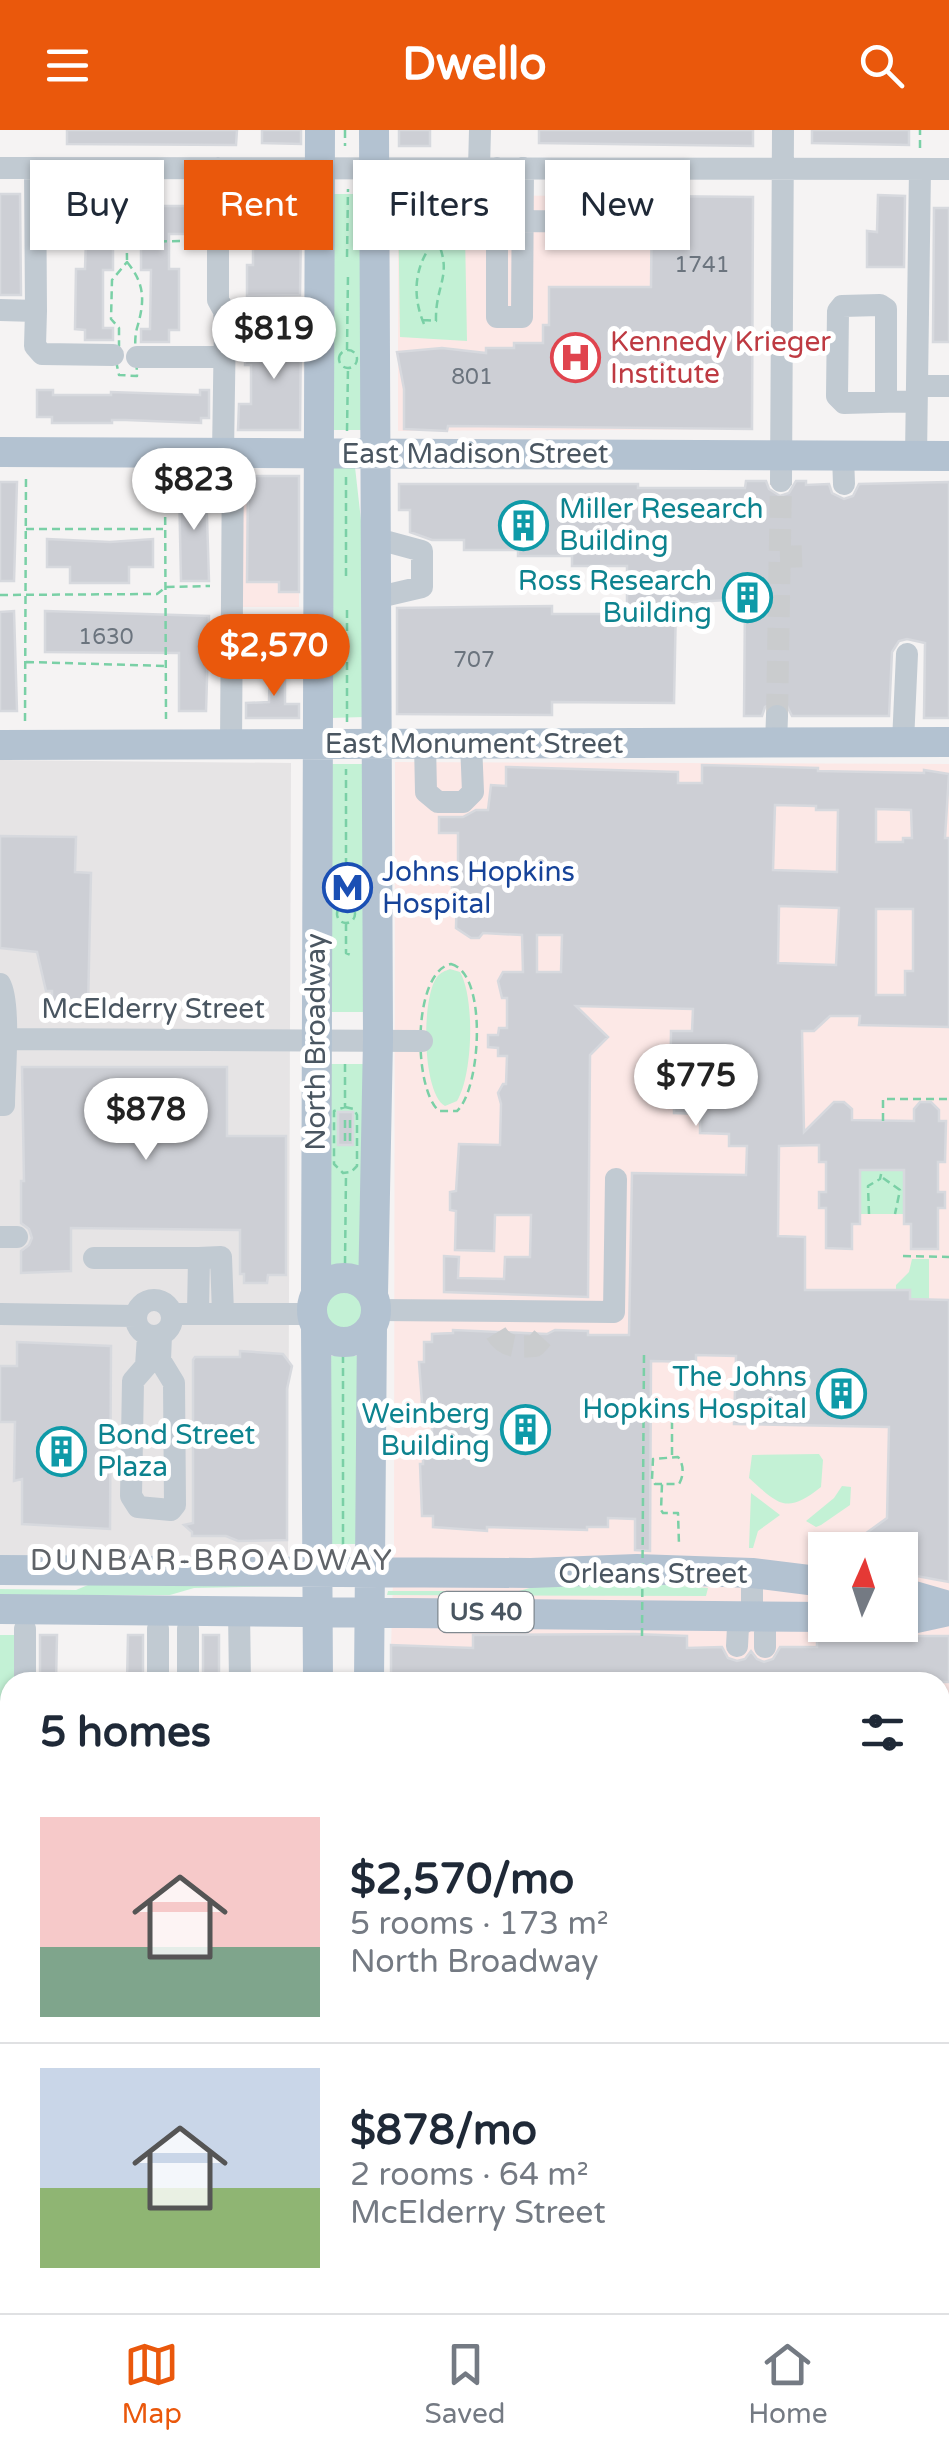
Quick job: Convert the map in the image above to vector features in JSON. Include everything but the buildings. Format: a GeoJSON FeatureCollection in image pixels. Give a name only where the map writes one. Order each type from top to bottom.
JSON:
{"type":"FeatureCollection","features":[{"type":"Feature","properties":{"kind":"main road"},"geometry":{"type":"LineString","coordinates":[[374,130],[374,160]]}},
{"type":"Feature","properties":{"kind":"main road","name":"North Broadway"},"geometry":{"type":"LineString","coordinates":[[318,1672],[315,1040],[324,148]]}},
{"type":"Feature","properties":{"kind":"main road"},"geometry":{"type":"LineString","coordinates":[[369,1672],[378,1040],[375,744],[361,603],[374,538],[374,250]]}},
{"type":"Feature","properties":{"kind":"main road","name":"East Madison Street"},"geometry":{"type":"LineString","coordinates":[[13,452],[374,453],[843,470],[916,456],[949,456]]}},
{"type":"Feature","properties":{"kind":"main road","name":"East Monument Street"},"geometry":{"type":"LineString","coordinates":[[13,745],[471,744],[600,752],[684,752],[777,730],[903,742],[949,742]]}},
{"type":"Feature","properties":{"kind":"main road"},"geometry":{"type":"LineString","coordinates":[[346,1277],[366,1286],[374,1310],[356,1340],[345,1342],[325,1336],[315,1310],[326,1283],[346,1277]]}},
{"type":"Feature","properties":{"kind":"main road","name":"Orleans Street"},"geometry":{"type":"LineString","coordinates":[[0,1570],[531,1574],[637,1569],[808,1580]]}},
{"type":"Feature","properties":{"kind":"main road"},"geometry":{"type":"LineString","coordinates":[[0,1579],[94,1570]]}},
{"type":"Feature","properties":{"kind":"main road"},"geometry":{"type":"LineString","coordinates":[[918,1598],[949,1608]]}},
{"type":"Feature","properties":{"kind":"main road"},"geometry":{"type":"LineString","coordinates":[[918,1617],[949,1608]]}},
{"type":"Feature","properties":{"kind":"main road","name":"Orleans Street"},"geometry":{"type":"LineString","coordinates":[[0,1609],[808,1617]]}},
{"type":"Feature","properties":{"kind":"street"},"geometry":{"type":"LineString","coordinates":[[480,130],[486,160]]}},
{"type":"Feature","properties":{"kind":"street"},"geometry":{"type":"LineString","coordinates":[[782,468],[783,130]]}},
{"type":"Feature","properties":{"kind":"street"},"geometry":{"type":"LineString","coordinates":[[260,160],[324,148],[354,160]]}},
{"type":"Feature","properties":{"kind":"street"},"geometry":{"type":"LineString","coordinates":[[0,168],[30,168]]}},
{"type":"Feature","properties":{"kind":"street"},"geometry":{"type":"LineString","coordinates":[[525,168],[949,169]]}},
{"type":"Feature","properties":{"kind":"street"},"geometry":{"type":"LineString","coordinates":[[916,456],[920,169]]}},
{"type":"Feature","properties":{"kind":"street"},"geometry":{"type":"LineString","coordinates":[[35,250],[35,346],[42,354],[225,357]]}},
{"type":"Feature","properties":{"kind":"street"},"geometry":{"type":"LineString","coordinates":[[219,250],[232,585],[231,746]]}},
{"type":"Feature","properties":{"kind":"street"},"geometry":{"type":"LineString","coordinates":[[497,250],[498,317],[522,317],[522,250]]}},
{"type":"Feature","properties":{"kind":"street"},"geometry":{"type":"LineString","coordinates":[[0,310],[36,311]]}},
{"type":"Feature","properties":{"kind":"street"},"geometry":{"type":"LineString","coordinates":[[224,311],[320,312]]}},
{"type":"Feature","properties":{"kind":"street"},"geometry":{"type":"LineString","coordinates":[[886,402],[949,386]]}},
{"type":"Feature","properties":{"kind":"street"},"geometry":{"type":"LineString","coordinates":[[361,603],[418,589],[424,581],[422,550],[374,538]]}},
{"type":"Feature","properties":{"kind":"street"},"geometry":{"type":"LineString","coordinates":[[903,742],[907,654]]}},
{"type":"Feature","properties":{"kind":"street"},"geometry":{"type":"LineString","coordinates":[[425,744],[426,792],[438,802],[463,802],[472,792],[471,744]]}},
{"type":"Feature","properties":{"kind":"street"},"geometry":{"type":"LineString","coordinates":[[0,984],[4,992],[5,1039],[4,1105],[0,1105]]}},
{"type":"Feature","properties":{"kind":"street","name":"McElderry Street"},"geometry":{"type":"LineString","coordinates":[[5,1039],[422,1040]]}},
{"type":"Feature","properties":{"kind":"street"},"geometry":{"type":"LineString","coordinates":[[374,1310],[494,1322],[549,1323],[614,1312],[616,1179]]}},
{"type":"Feature","properties":{"kind":"street"},"geometry":{"type":"LineString","coordinates":[[94,1258],[222,1257],[223,1313]]}},
{"type":"Feature","properties":{"kind":"street"},"geometry":{"type":"LineString","coordinates":[[198,1258],[198,1313]]}},
{"type":"Feature","properties":{"kind":"street"},"geometry":{"type":"LineString","coordinates":[[0,1314],[154,1326],[198,1313],[302,1314],[315,1310]]}},
{"type":"Feature","properties":{"kind":"street"},"geometry":{"type":"LineString","coordinates":[[154,1326],[160,1360],[174,1383],[175,1505],[171,1510],[138,1508],[131,1496],[133,1380],[146,1366],[154,1326]]}},
{"type":"Feature","properties":{"kind":"street"},"geometry":{"type":"LineString","coordinates":[[140,1372],[166,1373]]}},
{"type":"Feature","properties":{"kind":"street"},"geometry":{"type":"LineString","coordinates":[[752,1574],[752,1616]]}},
{"type":"Feature","properties":{"kind":"street"},"geometry":{"type":"LineString","coordinates":[[239,1611],[240,1672]]}},
{"type":"Feature","properties":{"kind":"street"},"geometry":{"type":"LineString","coordinates":[[737,1646],[738,1627],[752,1616]]}},
{"type":"Feature","properties":{"kind":"street"},"geometry":{"type":"LineString","coordinates":[[752,1616],[765,1626],[765,1647]]}},
{"type":"Feature","properties":{"kind":"street"},"geometry":{"type":"LineString","coordinates":[[25,1672],[26,1629]]}},
{"type":"Feature","properties":{"kind":"street"},"geometry":{"type":"LineString","coordinates":[[158,1629],[158,1672]]}},
{"type":"Feature","properties":{"kind":"street"},"geometry":{"type":"LineString","coordinates":[[188,1629],[188,1672]]}},
{"type":"Feature","properties":{"kind":"path"},"geometry":{"type":"LineString","coordinates":[[324,148],[345,146],[345,130]]}},
{"type":"Feature","properties":{"kind":"path"},"geometry":{"type":"LineString","coordinates":[[340,262],[346,257],[348,189]]}},
{"type":"Feature","properties":{"kind":"path"},"geometry":{"type":"LineString","coordinates":[[436,236],[446,268],[436,304],[436,322],[423,322],[415,282],[427,248],[436,236]]}},
{"type":"Feature","properties":{"kind":"path"},"geometry":{"type":"LineString","coordinates":[[127,250],[127,262],[141,279],[141,320],[125,356],[113,347],[119,346],[119,328],[111,319],[112,280],[127,262]]}},
{"type":"Feature","properties":{"kind":"path"},"geometry":{"type":"LineString","coordinates":[[346,257],[352,258]]}},
{"type":"Feature","properties":{"kind":"path"},"geometry":{"type":"LineString","coordinates":[[342,272],[354,272]]}},
{"type":"Feature","properties":{"kind":"path"},"geometry":{"type":"LineString","coordinates":[[348,274],[346,350],[339,360],[348,367]]}},
{"type":"Feature","properties":{"kind":"path"},"geometry":{"type":"LineString","coordinates":[[346,350],[352,351],[356,359],[348,367]]}},
{"type":"Feature","properties":{"kind":"path"},"geometry":{"type":"LineString","coordinates":[[347,434],[348,367]]}},
{"type":"Feature","properties":{"kind":"path"},"geometry":{"type":"LineString","coordinates":[[13,452],[25,529],[25,662],[13,745]]}},
{"type":"Feature","properties":{"kind":"path"},"geometry":{"type":"LineString","coordinates":[[165,452],[165,746]]}},
{"type":"Feature","properties":{"kind":"path"},"geometry":{"type":"LineString","coordinates":[[346,475],[346,576]]}},
{"type":"Feature","properties":{"kind":"path"},"geometry":{"type":"LineString","coordinates":[[25,529],[164,529]]}},
{"type":"Feature","properties":{"kind":"path"},"geometry":{"type":"LineString","coordinates":[[0,594],[157,594],[166,587],[232,585]]}},
{"type":"Feature","properties":{"kind":"path"},"geometry":{"type":"LineString","coordinates":[[346,722],[361,603]]}},
{"type":"Feature","properties":{"kind":"path"},"geometry":{"type":"LineString","coordinates":[[25,662],[167,666]]}},
{"type":"Feature","properties":{"kind":"path"},"geometry":{"type":"LineString","coordinates":[[346,762],[346,905]]}},
{"type":"Feature","properties":{"kind":"path"},"geometry":{"type":"LineString","coordinates":[[346,923],[337,915],[340,907],[346,905],[355,914],[346,923],[346,954]]}},
{"type":"Feature","properties":{"kind":"path"},"geometry":{"type":"LineString","coordinates":[[340,955],[354,956],[358,964]]}},
{"type":"Feature","properties":{"kind":"path"},"geometry":{"type":"LineString","coordinates":[[442,966],[460,966],[473,991],[475,1062],[469,1095],[457,1111],[439,1112],[426,1095],[422,1040],[429,983],[442,966]]}},
{"type":"Feature","properties":{"kind":"path"},"geometry":{"type":"LineString","coordinates":[[345,1064],[345,1107]]}},
{"type":"Feature","properties":{"kind":"path"},"geometry":{"type":"LineString","coordinates":[[345,1089],[357,1089]]}},
{"type":"Feature","properties":{"kind":"path"},"geometry":{"type":"LineString","coordinates":[[883,1121],[883,1098],[949,1099]]}},
{"type":"Feature","properties":{"kind":"path"},"geometry":{"type":"LineString","coordinates":[[345,1107],[354,1109],[357,1115],[357,1166],[339,1172],[334,1164],[334,1111],[345,1107]]}},
{"type":"Feature","properties":{"kind":"path"},"geometry":{"type":"LineString","coordinates":[[347,1140],[348,1117]]}},
{"type":"Feature","properties":{"kind":"path"},"geometry":{"type":"LineString","coordinates":[[882,1170],[882,1177]]}},
{"type":"Feature","properties":{"kind":"path"},"geometry":{"type":"LineString","coordinates":[[335,1266],[345,1264],[346,1172]]}},
{"type":"Feature","properties":{"kind":"path"},"geometry":{"type":"LineString","coordinates":[[869,1214],[868,1186],[882,1177]]}},
{"type":"Feature","properties":{"kind":"path"},"geometry":{"type":"LineString","coordinates":[[882,1177],[900,1190],[895,1214]]}},
{"type":"Feature","properties":{"kind":"path"},"geometry":{"type":"LineString","coordinates":[[902,1256],[949,1257]]}},
{"type":"Feature","properties":{"kind":"path"},"geometry":{"type":"LineString","coordinates":[[642,1636],[644,1354]]}},
{"type":"Feature","properties":{"kind":"path"},"geometry":{"type":"LineString","coordinates":[[343,1355],[343,1550]]}},
{"type":"Feature","properties":{"kind":"path"},"geometry":{"type":"LineString","coordinates":[[672,1412],[672,1456]]}},
{"type":"Feature","properties":{"kind":"path"},"geometry":{"type":"LineString","coordinates":[[678,1457],[682,1462],[682,1479],[679,1484],[662,1484],[656,1484],[652,1478],[653,1458],[678,1457]]}},
{"type":"Feature","properties":{"kind":"path"},"geometry":{"type":"LineString","coordinates":[[662,1484],[661,1510],[678,1513],[680,1518],[679,1552]]}},
{"type":"Feature","properties":{"kind":"shaded area","name":"Kennedy Krieger Institute"},"geometry":{"type":"Polygon","coordinates":[[[525,196],[545,196],[545,250],[690,250],[690,197],[753,197],[752,429],[398,431],[398,250],[525,250],[525,196]]]}},
{"type":"Feature","properties":{"kind":"shaded area"},"geometry":{"type":"Polygon","coordinates":[[[239,476],[299,476],[299,607],[239,607],[239,476]]]}},
{"type":"Feature","properties":{"kind":"shaded area"},"geometry":{"type":"Polygon","coordinates":[[[0,760],[291,763],[288,1556],[0,1556],[0,760]]]}},
{"type":"Feature","properties":{"kind":"shaded area","name":"Johns Hopkins Hospital"},"geometry":{"type":"Polygon","coordinates":[[[395,762],[949,764],[949,1672],[390,1672],[394,1546],[395,762]]]}},
{"type":"Feature","properties":{"kind":"green space"},"geometry":{"type":"Polygon","coordinates":[[[334,194],[353,194],[353,250],[364,250],[364,430],[333,430],[334,194]]]}},
{"type":"Feature","properties":{"kind":"green space"},"geometry":{"type":"Polygon","coordinates":[[[399,250],[465,250],[467,341],[400,337],[399,250]]]}},
{"type":"Feature","properties":{"kind":"green space"},"geometry":{"type":"Polygon","coordinates":[[[331,467],[355,467],[365,556],[364,717],[330,718],[331,467]]]}},
{"type":"Feature","properties":{"kind":"green space"},"geometry":{"type":"Polygon","coordinates":[[[329,764],[367,764],[367,1012],[326,1012],[329,764]]]}},
{"type":"Feature","properties":{"kind":"green space"},"geometry":{"type":"Polygon","coordinates":[[[450,969],[460,972],[465,984],[470,1036],[462,1089],[457,1101],[445,1106],[437,1098],[432,1083],[426,1024],[432,988],[439,975],[450,969]]]}},
{"type":"Feature","properties":{"kind":"green space"},"geometry":{"type":"Polygon","coordinates":[[[327,1064],[367,1064],[364,1274],[347,1269],[326,1274],[327,1064]]]}},
{"type":"Feature","properties":{"kind":"green space"},"geometry":{"type":"Polygon","coordinates":[[[860,1170],[904,1170],[904,1214],[860,1214],[860,1170]]]}},
{"type":"Feature","properties":{"kind":"green space"},"geometry":{"type":"Polygon","coordinates":[[[912,1259],[929,1259],[929,1300],[910,1299],[896,1290],[909,1272],[912,1259]]]}},
{"type":"Feature","properties":{"kind":"green space"},"geometry":{"type":"Polygon","coordinates":[[[344,1292],[357,1297],[362,1310],[357,1323],[344,1328],[331,1323],[326,1310],[331,1297],[344,1292]]]}},
{"type":"Feature","properties":{"kind":"green space"},"geometry":{"type":"Polygon","coordinates":[[[319,1356],[363,1356],[362,1544],[325,1544],[319,1356]]]}},
{"type":"Feature","properties":{"kind":"green space"},"geometry":{"type":"Polygon","coordinates":[[[819,1454],[823,1460],[821,1487],[800,1501],[776,1500],[749,1478],[752,1455],[819,1454]]]}},
{"type":"Feature","properties":{"kind":"green space"},"geometry":{"type":"Polygon","coordinates":[[[842,1486],[851,1487],[850,1505],[816,1527],[806,1521],[834,1498],[842,1486]]]}},
{"type":"Feature","properties":{"kind":"green space"},"geometry":{"type":"Polygon","coordinates":[[[751,1493],[780,1515],[758,1531],[753,1548],[749,1548],[751,1493]]]}},
{"type":"Feature","properties":{"kind":"green space"},"geometry":{"type":"Polygon","coordinates":[[[623,1582],[708,1588],[706,1596],[387,1595],[388,1591],[519,1591],[548,1583],[623,1582]]]}},
{"type":"Feature","properties":{"kind":"green space"},"geometry":{"type":"Polygon","coordinates":[[[88,1585],[294,1586],[194,1588],[170,1595],[0,1595],[0,1589],[76,1590],[88,1585]]]}},
{"type":"Feature","properties":{"kind":"green space"},"geometry":{"type":"Polygon","coordinates":[[[0,1635],[23,1635],[23,1672],[0,1672],[0,1635]]]}},
{"type":"Feature","properties":{"kind":"tunnel"},"geometry":{"type":"LineString","coordinates":[[777,716],[781,481]]}},
{"type":"Feature","properties":{"kind":"tunnel"},"geometry":{"type":"LineString","coordinates":[[780,557],[807,556]]}},
{"type":"Feature","properties":{"kind":"tunnel"},"geometry":{"type":"LineString","coordinates":[[496,1333],[508,1344],[523,1346],[535,1346],[546,1334]]}},
{"type":"Feature","properties":{"kind":"place","name":"Kennedy Krieger Institute"},"geometry":{"type":"Point","coordinates":[575,358]}},
{"type":"Feature","properties":{"kind":"place","name":"Miller Research Building"},"geometry":{"type":"Point","coordinates":[524,525]}},
{"type":"Feature","properties":{"kind":"place","name":"Ross Research Building"},"geometry":{"type":"Point","coordinates":[747,597]}},
{"type":"Feature","properties":{"kind":"place","name":"Johns Hopkins Hospital"},"geometry":{"type":"Point","coordinates":[347,888]}},
{"type":"Feature","properties":{"kind":"place","name":"The Johns Hopkins Hospital"},"geometry":{"type":"Point","coordinates":[842,1393]}},
{"type":"Feature","properties":{"kind":"place","name":"Weinberg Building"},"geometry":{"type":"Point","coordinates":[525,1430]}},
{"type":"Feature","properties":{"kind":"place","name":"Bond Street Plaza"},"geometry":{"type":"Point","coordinates":[62,1451]}},
{"type":"Feature","properties":{"kind":"district","name":"DUNBAR-BROADWAY"},"geometry":{"type":"Point","coordinates":[212,1560]}}]}
